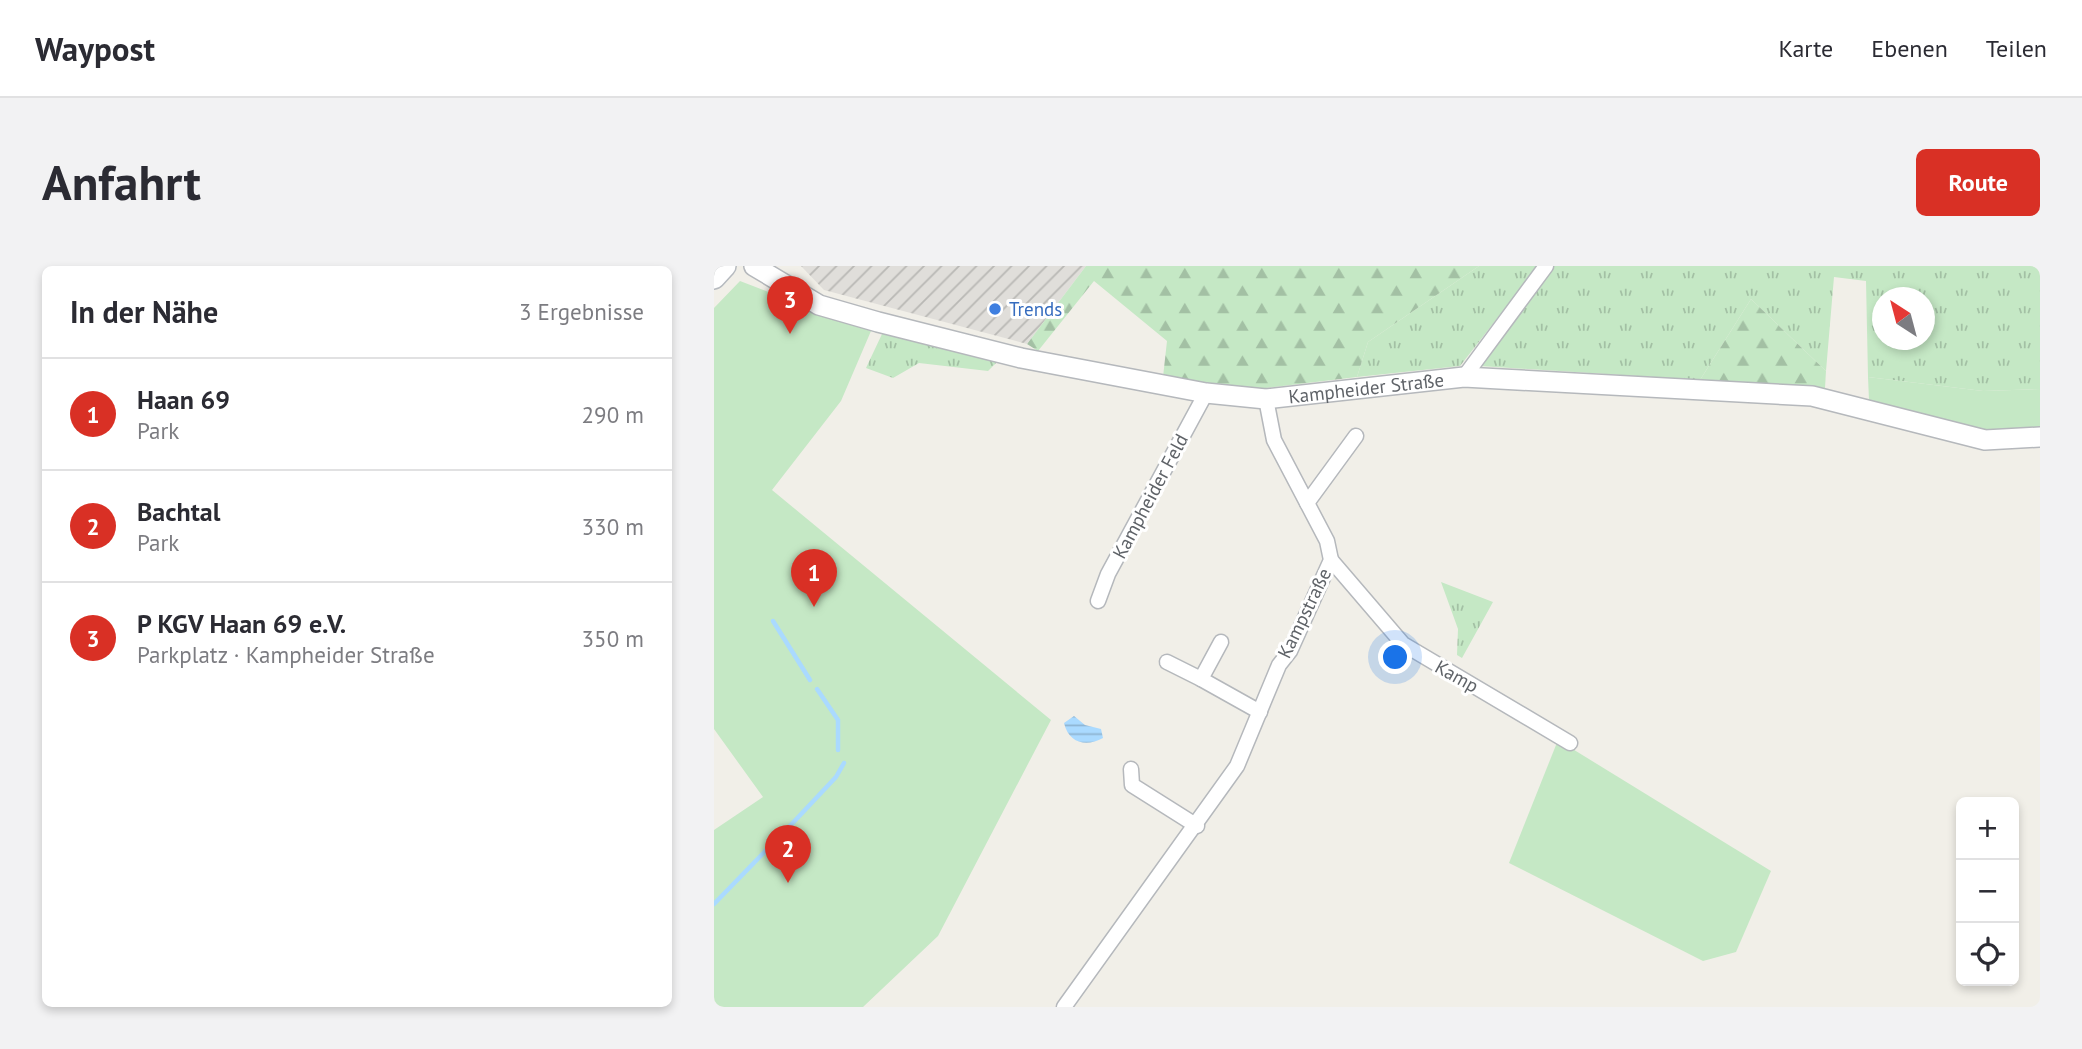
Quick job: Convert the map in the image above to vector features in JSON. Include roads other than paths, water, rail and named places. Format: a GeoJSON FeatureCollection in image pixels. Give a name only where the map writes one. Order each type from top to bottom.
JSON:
{"type":"FeatureCollection","features":[{"type":"Feature","properties":{"kind":"main road"},"geometry":{"type":"LineString","coordinates":[[714,278],[725,266]]}},
{"type":"Feature","properties":{"kind":"street","name":"Kampheider Straße"},"geometry":{"type":"LineString","coordinates":[[754,266],[779,275],[819,305],[884,324],[1021,358],[1206,393],[1266,399],[1464,377],[1812,396],[1992,441],[2040,437]]}},
{"type":"Feature","properties":{"kind":"street"},"geometry":{"type":"LineString","coordinates":[[1464,377],[1546,266]]}},
{"type":"Feature","properties":{"kind":"street","name":"Kampheider Feld"},"geometry":{"type":"LineString","coordinates":[[1098,601],[1108,574],[1206,393]]}},
{"type":"Feature","properties":{"kind":"street","name":"Kampstraße"},"geometry":{"type":"LineString","coordinates":[[1064,1007],[1197,826],[1237,766],[1279,665],[1290,651],[1331,560],[1327,541],[1273,440],[1266,399]]}},
{"type":"Feature","properties":{"kind":"street"},"geometry":{"type":"LineString","coordinates":[[1307,503],[1356,436]]}},
{"type":"Feature","properties":{"kind":"street","name":"Kamp"},"geometry":{"type":"LineString","coordinates":[[1331,560],[1403,644],[1570,743]]}},
{"type":"Feature","properties":{"kind":"street"},"geometry":{"type":"LineString","coordinates":[[1201,679],[1221,642]]}},
{"type":"Feature","properties":{"kind":"street"},"geometry":{"type":"LineString","coordinates":[[1167,662],[1260,712]]}},
{"type":"Feature","properties":{"kind":"street"},"geometry":{"type":"LineString","coordinates":[[1131,769],[1132,785],[1197,826]]}},
{"type":"Feature","properties":{"kind":"water"},"geometry":{"type":"Polygon","coordinates":[[[1074,716],[1085,725],[1101,729],[1103,738],[1085,743],[1074,739],[1064,723],[1074,716]]]}},
{"type":"Feature","properties":{"kind":"waterway"},"geometry":{"type":"LineString","coordinates":[[773,621],[810,680]]}},
{"type":"Feature","properties":{"kind":"waterway"},"geometry":{"type":"LineString","coordinates":[[817,689],[838,720],[838,750]]}},
{"type":"Feature","properties":{"kind":"waterway"},"geometry":{"type":"LineString","coordinates":[[788,828],[836,777],[844,763]]}},
{"type":"Feature","properties":{"kind":"waterway"},"geometry":{"type":"LineString","coordinates":[[714,904],[777,839]]}},
{"type":"Feature","properties":{"kind":"place","name":"Trends"},"geometry":{"type":"Point","coordinates":[995,309]}},
{"type":"Feature","properties":{"kind":"place","name":"P KGV Haan 69 e.V."},"geometry":{"type":"Point","coordinates":[790,334]}},
{"type":"Feature","properties":{"kind":"place","name":"Haan 69"},"geometry":{"type":"Point","coordinates":[814,607]}},
{"type":"Feature","properties":{"kind":"place","name":"Bachtal"},"geometry":{"type":"Point","coordinates":[788,883]}}]}
